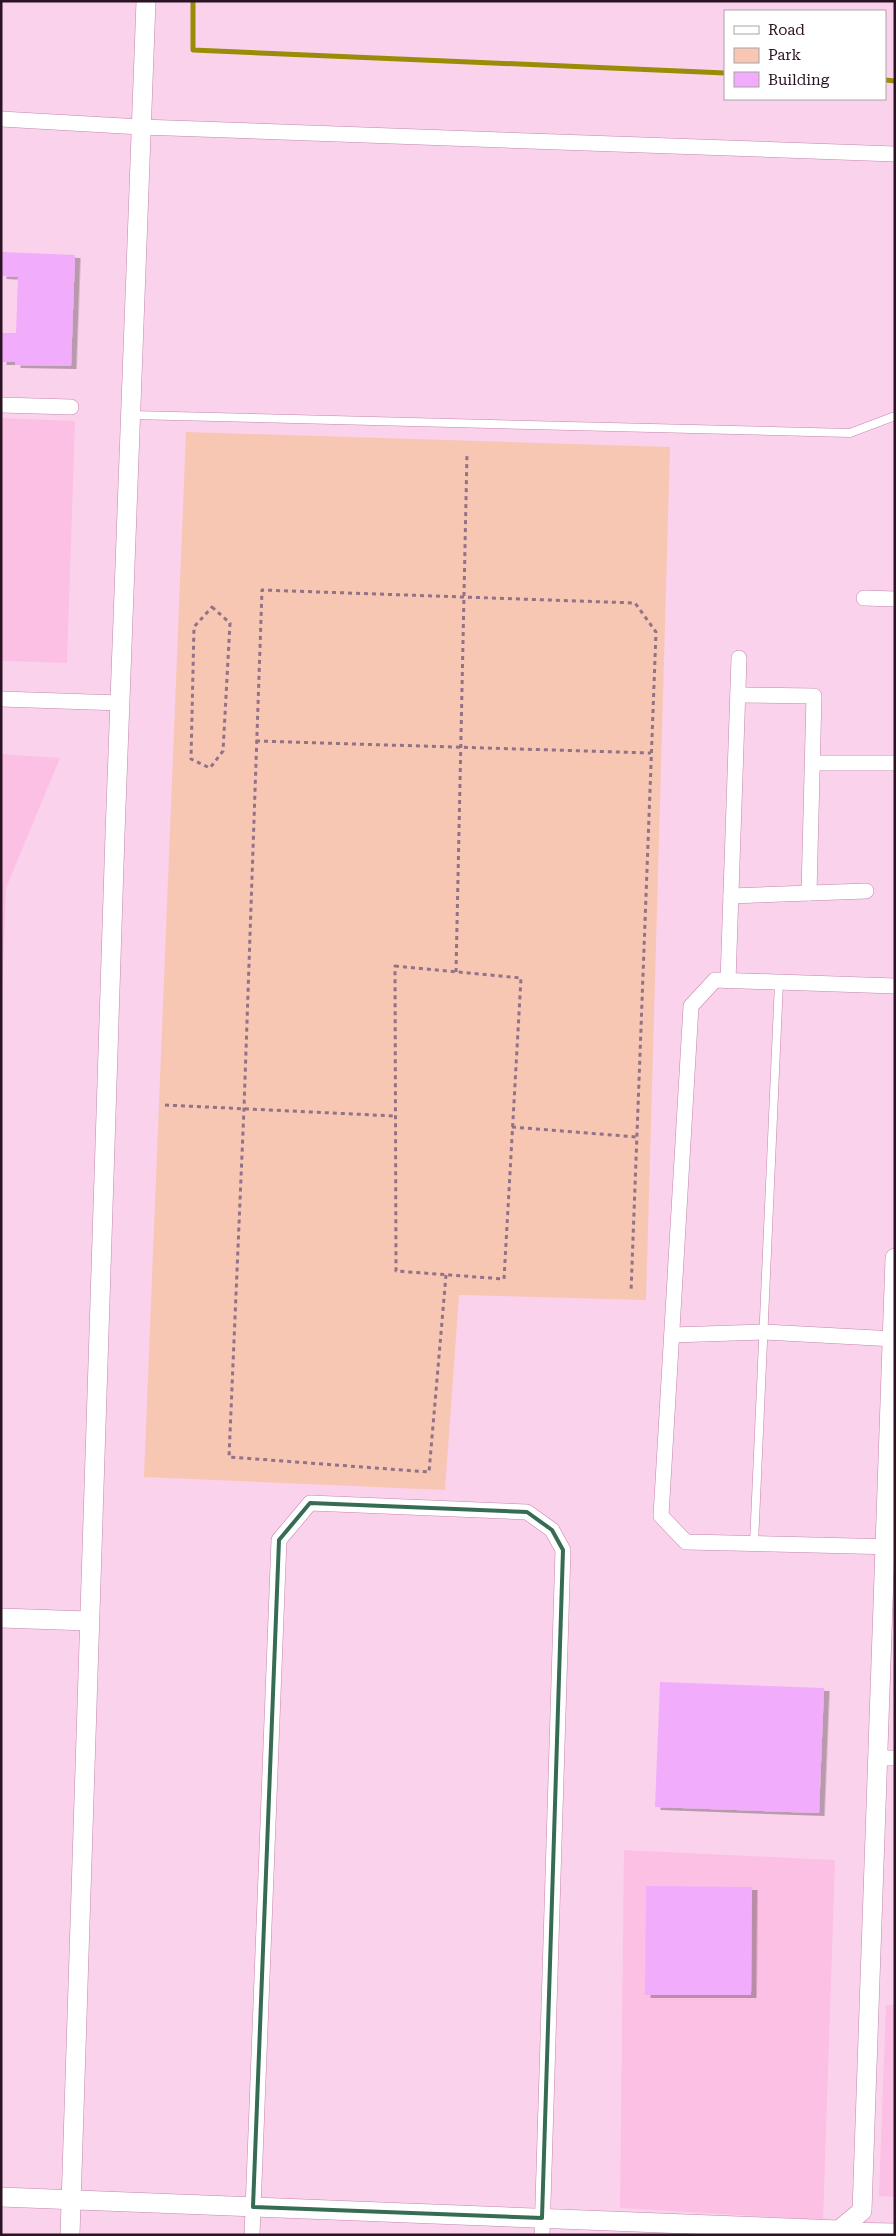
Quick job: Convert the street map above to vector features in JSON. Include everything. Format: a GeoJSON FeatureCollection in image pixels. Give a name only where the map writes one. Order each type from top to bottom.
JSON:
{"type":"FeatureCollection","features":[{"type":"Feature","properties":{"kind":"street"},"geometry":{"type":"LineString","coordinates":[[70,2235],[88,1621],[146,1]]}},
{"type":"Feature","properties":{"kind":"street"},"geometry":{"type":"LineString","coordinates":[[1,119],[141,127],[895,154]]}},
{"type":"Feature","properties":{"kind":"street"},"geometry":{"type":"LineString","coordinates":[[1,405],[71,407]]}},
{"type":"Feature","properties":{"kind":"street"},"geometry":{"type":"LineString","coordinates":[[864,598],[895,599]]}},
{"type":"Feature","properties":{"kind":"street"},"geometry":{"type":"LineString","coordinates":[[728,981],[739,658]]}},
{"type":"Feature","properties":{"kind":"street"},"geometry":{"type":"LineString","coordinates":[[738,695],[814,696],[810,893]]}},
{"type":"Feature","properties":{"kind":"street"},"geometry":{"type":"LineString","coordinates":[[1,699],[121,703]]}},
{"type":"Feature","properties":{"kind":"street"},"geometry":{"type":"LineString","coordinates":[[813,763],[895,764]]}},
{"type":"Feature","properties":{"kind":"street"},"geometry":{"type":"LineString","coordinates":[[731,896],[866,891]]}},
{"type":"Feature","properties":{"kind":"street"},"geometry":{"type":"LineString","coordinates":[[890,1547],[686,1542],[661,1516],[691,1006],[715,980],[895,986]]}},
{"type":"Feature","properties":{"kind":"street"},"geometry":{"type":"LineString","coordinates":[[839,2230],[862,2211],[886,1758],[895,1258]]}},
{"type":"Feature","properties":{"kind":"street"},"geometry":{"type":"LineString","coordinates":[[672,1334],[764,1332],[893,1339]]}},
{"type":"Feature","properties":{"kind":"street"},"geometry":{"type":"LineString","coordinates":[[252,2235],[279,1540],[310,1502],[528,1512],[552,1530],[564,1550],[542,2226]]}},
{"type":"Feature","properties":{"kind":"street"},"geometry":{"type":"LineString","coordinates":[[1,1618],[88,1621]]}},
{"type":"Feature","properties":{"kind":"street"},"geometry":{"type":"LineString","coordinates":[[1,2198],[253,2207],[542,2226],[895,2231]]}},
{"type":"Feature","properties":{"kind":"lane"},"geometry":{"type":"LineString","coordinates":[[132,415],[850,433],[895,416]]}},
{"type":"Feature","properties":{"kind":"lane"},"geometry":{"type":"LineString","coordinates":[[754,1544],[779,982]]}},
{"type":"Feature","properties":{"kind":"path"},"geometry":{"type":"LineString","coordinates":[[456,972],[466,453]]}},
{"type":"Feature","properties":{"kind":"path"},"geometry":{"type":"LineString","coordinates":[[446,1275],[429,1472],[229,1457],[244,1108],[262,590],[635,603],[656,632],[631,1292]]}},
{"type":"Feature","properties":{"kind":"path"},"geometry":{"type":"LineString","coordinates":[[212,607],[230,623],[223,751],[210,768],[191,759],[194,627],[212,607]]}},
{"type":"Feature","properties":{"kind":"path"},"geometry":{"type":"LineString","coordinates":[[256,741],[651,753]]}},
{"type":"Feature","properties":{"kind":"path"},"geometry":{"type":"LineString","coordinates":[[395,966],[456,972],[521,978],[504,1279],[396,1271],[395,966]]}},
{"type":"Feature","properties":{"kind":"path"},"geometry":{"type":"LineString","coordinates":[[165,1104],[395,1116]]}},
{"type":"Feature","properties":{"kind":"path"},"geometry":{"type":"LineString","coordinates":[[512,1127],[637,1137]]}},
{"type":"Feature","properties":{"kind":"highlighted area"},"geometry":{"type":"Polygon","coordinates":[[[310,1503],[527,1512],[552,1530],[563,1550],[542,2218],[253,2207],[279,1540],[310,1503]]]}},
{"type":"Feature","properties":{"kind":"shaded area"},"geometry":{"type":"Polygon","coordinates":[[[1,418],[75,421],[67,663],[1,661],[1,418]]]}},
{"type":"Feature","properties":{"kind":"shaded area"},"geometry":{"type":"Polygon","coordinates":[[[1,754],[60,758],[6,888],[1,1018],[1,754]]]}},
{"type":"Feature","properties":{"kind":"shaded area"},"geometry":{"type":"Polygon","coordinates":[[[624,1850],[835,1860],[823,2220],[620,2208],[624,1850]]]}},
{"type":"Feature","properties":{"kind":"shaded area"},"geometry":{"type":"Polygon","coordinates":[[[886,2005],[895,2005],[895,2197],[879,2196],[886,2005]]]}},
{"type":"Feature","properties":{"kind":"green space"},"geometry":{"type":"Polygon","coordinates":[[[186,432],[670,447],[646,1300],[459,1295],[445,1490],[144,1477],[186,432]]]}},
{"type":"Feature","properties":{"kind":"building"},"geometry":{"type":"Polygon","coordinates":[[[1,252],[75,255],[71,366],[15,365],[15,362],[1,362],[1,333],[16,333],[18,277],[1,276],[1,252]]]}},
{"type":"Feature","properties":{"kind":"building"},"geometry":{"type":"Polygon","coordinates":[[[660,1682],[824,1688],[819,1813],[655,1807],[660,1682]]]}},
{"type":"Feature","properties":{"kind":"building"},"geometry":{"type":"Polygon","coordinates":[[[646,1886],[752,1887],[751,1995],[645,1995],[646,1886]]]}},
{"type":"Feature","properties":{"kind":"waterway"},"geometry":{"type":"LineString","coordinates":[[193,1],[193,50],[724,73]]}},
{"type":"Feature","properties":{"kind":"waterway"},"geometry":{"type":"LineString","coordinates":[[886,80],[895,81]]}}]}
